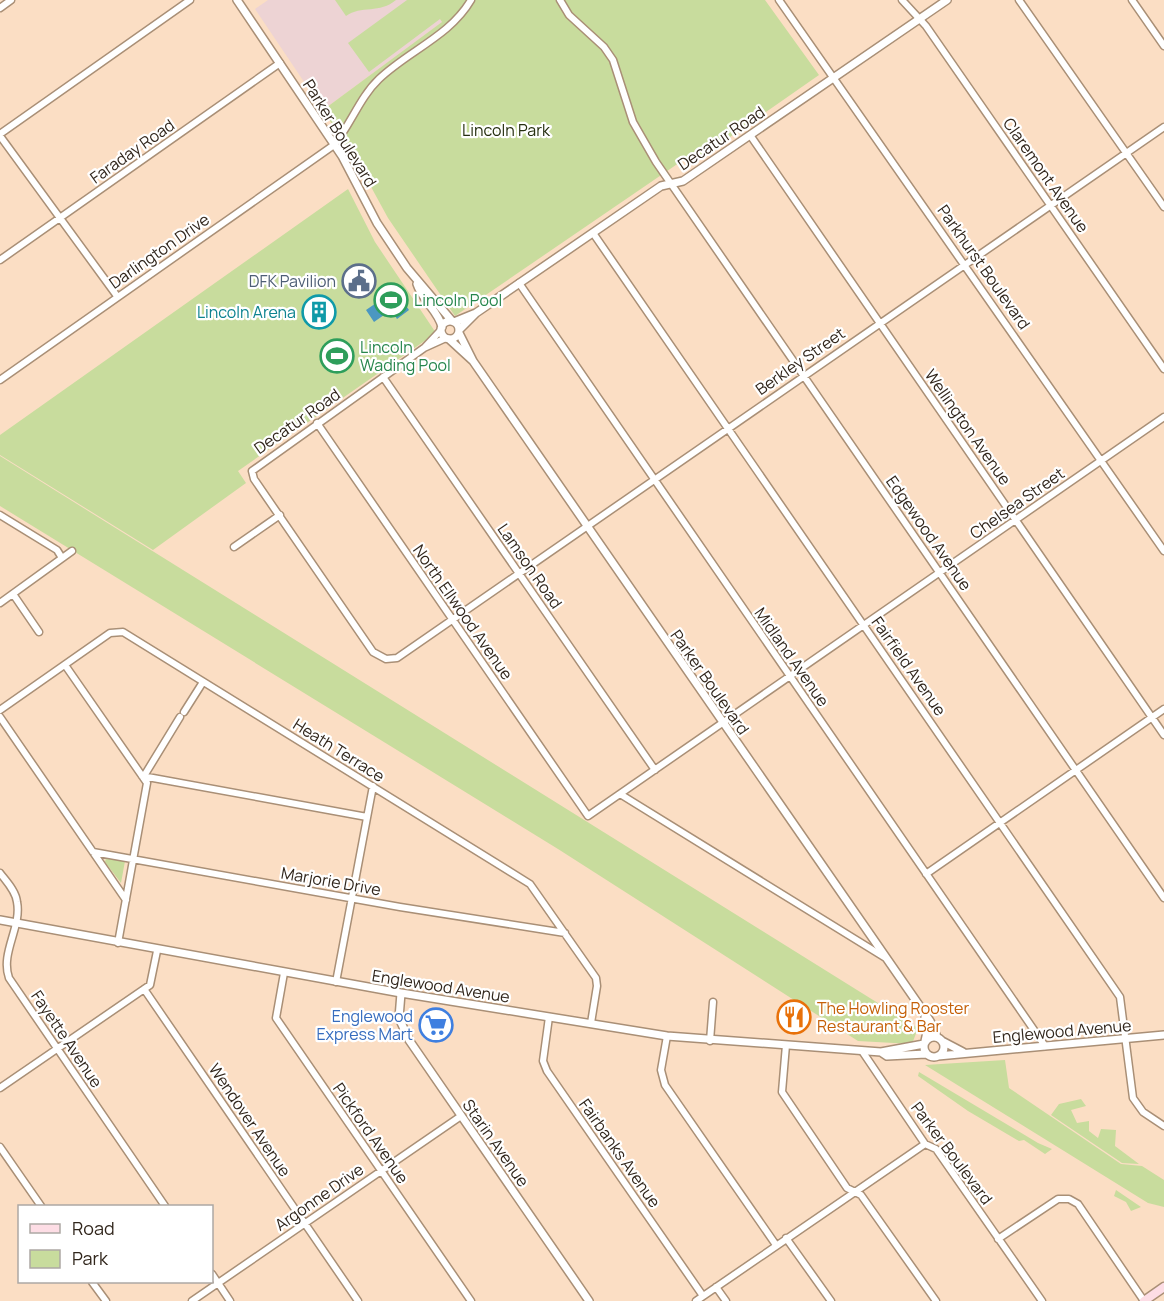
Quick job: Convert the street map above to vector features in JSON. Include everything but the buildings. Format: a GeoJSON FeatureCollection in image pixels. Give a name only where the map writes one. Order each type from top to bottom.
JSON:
{"type":"FeatureCollection","features":[{"type":"Feature","properties":{"kind":"main road"},"geometry":{"type":"LineString","coordinates":[[1144,1301],[1164,1287]]}},
{"type":"Feature","properties":{"kind":"street"},"geometry":{"type":"LineString","coordinates":[[0,8],[11,0]]}},
{"type":"Feature","properties":{"kind":"street"},"geometry":{"type":"LineString","coordinates":[[117,296],[0,135],[190,0]]}},
{"type":"Feature","properties":{"kind":"street","name":"Parker Boulevard"},"geometry":{"type":"LineString","coordinates":[[237,0],[334,145],[382,231],[416,282],[453,321],[473,361],[940,1039]]}},
{"type":"Feature","properties":{"kind":"street","name":"Darlington Drive"},"geometry":{"type":"LineString","coordinates":[[0,380],[334,145],[348,129],[367,93],[377,80],[454,23],[471,0]]}},
{"type":"Feature","properties":{"kind":"street","name":"Edgewood Avenue"},"geometry":{"type":"LineString","coordinates":[[560,0],[568,15],[604,47],[613,60],[633,122],[672,184],[1164,898]]}},
{"type":"Feature","properties":{"kind":"street","name":"Parkhurst Boulevard"},"geometry":{"type":"LineString","coordinates":[[779,0],[835,77],[1164,551]]}},
{"type":"Feature","properties":{"kind":"street","name":"Claremont Avenue"},"geometry":{"type":"LineString","coordinates":[[902,0],[926,26],[1164,369]]}},
{"type":"Feature","properties":{"kind":"street","name":"Decatur Road"},"geometry":{"type":"LineString","coordinates":[[459,331],[476,313],[592,232],[661,186],[683,181],[947,0]]}},
{"type":"Feature","properties":{"kind":"street"},"geometry":{"type":"LineString","coordinates":[[1019,0],[1164,207]]}},
{"type":"Feature","properties":{"kind":"street"},"geometry":{"type":"LineString","coordinates":[[1132,0],[1164,46]]}},
{"type":"Feature","properties":{"kind":"street","name":"Faraday Road"},"geometry":{"type":"LineString","coordinates":[[0,261],[280,63]]}},
{"type":"Feature","properties":{"kind":"street","name":"Berkley Street"},"geometry":{"type":"LineString","coordinates":[[279,515],[373,652],[381,658],[397,658],[1164,127]]}},
{"type":"Feature","properties":{"kind":"street","name":"Wellington Avenue"},"geometry":{"type":"LineString","coordinates":[[750,135],[1164,735]]}},
{"type":"Feature","properties":{"kind":"street","name":"Fairfield Avenue"},"geometry":{"type":"LineString","coordinates":[[592,232],[1120,997],[1133,1098],[1143,1112],[1164,1126]]}},
{"type":"Feature","properties":{"kind":"street","name":"Parker Boulevard"},"geometry":{"type":"LineString","coordinates":[[416,282],[420,293],[439,318],[447,338],[473,361]]}},
{"type":"Feature","properties":{"kind":"street","name":"Midland Avenue"},"geometry":{"type":"LineString","coordinates":[[519,283],[1045,1046]]}},
{"type":"Feature","properties":{"kind":"street","name":"Decatur Road"},"geometry":{"type":"LineString","coordinates":[[453,321],[476,313]]}},
{"type":"Feature","properties":{"kind":"street"},"geometry":{"type":"LineString","coordinates":[[442,328],[453,321]]}},
{"type":"Feature","properties":{"kind":"street","name":"Decatur Road"},"geometry":{"type":"LineString","coordinates":[[424,348],[442,328]]}},
{"type":"Feature","properties":{"kind":"street"},"geometry":{"type":"LineString","coordinates":[[447,338],[456,337],[459,331]]}},
{"type":"Feature","properties":{"kind":"street","name":"Decatur Road"},"geometry":{"type":"LineString","coordinates":[[279,515],[254,479],[252,471],[254,468],[424,348],[447,338]]}},
{"type":"Feature","properties":{"kind":"street","name":"Lamson Road"},"geometry":{"type":"LineString","coordinates":[[383,377],[655,770]]}},
{"type":"Feature","properties":{"kind":"street","name":"Chelsea Street"},"geometry":{"type":"LineString","coordinates":[[588,816],[1164,417]]}},
{"type":"Feature","properties":{"kind":"street","name":"North Ellwood Avenue"},"geometry":{"type":"LineString","coordinates":[[317,423],[588,816]]}},
{"type":"Feature","properties":{"kind":"street"},"geometry":{"type":"LineString","coordinates":[[0,515],[57,550],[62,558]]}},
{"type":"Feature","properties":{"kind":"street"},"geometry":{"type":"LineString","coordinates":[[234,547],[279,515]]}},
{"type":"Feature","properties":{"kind":"street"},"geometry":{"type":"LineString","coordinates":[[0,603],[72,551]]}},
{"type":"Feature","properties":{"kind":"street"},"geometry":{"type":"LineString","coordinates":[[13,594],[39,632]]}},
{"type":"Feature","properties":{"kind":"street","name":"Heath Terrace"},"geometry":{"type":"LineString","coordinates":[[0,711],[110,633],[119,631],[530,884],[566,933],[597,982],[591,1023]]}},
{"type":"Feature","properties":{"kind":"street"},"geometry":{"type":"LineString","coordinates":[[65,665],[147,783],[118,943]]}},
{"type":"Feature","properties":{"kind":"street"},"geometry":{"type":"LineString","coordinates":[[143,776],[204,682]]}},
{"type":"Feature","properties":{"kind":"street"},"geometry":{"type":"LineString","coordinates":[[926,874],[1164,709]]}},
{"type":"Feature","properties":{"kind":"street"},"geometry":{"type":"LineString","coordinates":[[0,717],[126,900]]}},
{"type":"Feature","properties":{"kind":"street"},"geometry":{"type":"LineString","coordinates":[[143,776],[367,817]]}},
{"type":"Feature","properties":{"kind":"street"},"geometry":{"type":"LineString","coordinates":[[336,982],[373,786]]}},
{"type":"Feature","properties":{"kind":"street"},"geometry":{"type":"LineString","coordinates":[[620,794],[884,957]]}},
{"type":"Feature","properties":{"kind":"street","name":"Marjorie Drive"},"geometry":{"type":"LineString","coordinates":[[93,852],[566,933]]}},
{"type":"Feature","properties":{"kind":"street","name":"Fayette Avenue"},"geometry":{"type":"LineString","coordinates":[[0,873],[17,900],[7,972],[164,1205]]}},
{"type":"Feature","properties":{"kind":"street","name":"Englewood Avenue"},"geometry":{"type":"LineString","coordinates":[[0,920],[157,951],[668,1036],[710,1041],[881,1052],[940,1039]]}},
{"type":"Feature","properties":{"kind":"street"},"geometry":{"type":"LineString","coordinates":[[0,1089],[150,985],[157,951]]}},
{"type":"Feature","properties":{"kind":"street","name":"Pickford Avenue"},"geometry":{"type":"LineString","coordinates":[[284,973],[276,1018],[471,1301]]}},
{"type":"Feature","properties":{"kind":"street","name":"Wendover Avenue"},"geometry":{"type":"LineString","coordinates":[[144,989],[358,1301]]}},
{"type":"Feature","properties":{"kind":"street","name":"Starin Avenue"},"geometry":{"type":"LineString","coordinates":[[401,993],[399,1018],[403,1029],[589,1301]]}},
{"type":"Feature","properties":{"kind":"street"},"geometry":{"type":"LineString","coordinates":[[710,1041],[713,1002]]}},
{"type":"Feature","properties":{"kind":"street","name":"Fairbanks Avenue"},"geometry":{"type":"LineString","coordinates":[[549,1017],[543,1062],[547,1071],[703,1296]]}},
{"type":"Feature","properties":{"kind":"street"},"geometry":{"type":"LineString","coordinates":[[925,1017],[926,1054]]}},
{"type":"Feature","properties":{"kind":"street","name":"Englewood Avenue"},"geometry":{"type":"LineString","coordinates":[[881,1052],[887,1056],[926,1054],[932,1057],[963,1052],[1164,1035]]}},
{"type":"Feature","properties":{"kind":"street"},"geometry":{"type":"LineString","coordinates":[[668,1036],[662,1070],[665,1085],[776,1245]]}},
{"type":"Feature","properties":{"kind":"street"},"geometry":{"type":"LineString","coordinates":[[940,1039],[963,1052]]}},
{"type":"Feature","properties":{"kind":"street"},"geometry":{"type":"LineString","coordinates":[[938,1056],[943,1051],[940,1039]]}},
{"type":"Feature","properties":{"kind":"street"},"geometry":{"type":"LineString","coordinates":[[786,1045],[782,1092],[847,1188],[861,1195],[936,1301]]}},
{"type":"Feature","properties":{"kind":"street","name":"Parker Boulevard"},"geometry":{"type":"LineString","coordinates":[[862,1051],[925,1144],[936,1149],[1042,1301]]}},
{"type":"Feature","properties":{"kind":"street","name":"Argonne Drive"},"geometry":{"type":"LineString","coordinates":[[192,1301],[461,1116]]}},
{"type":"Feature","properties":{"kind":"street"},"geometry":{"type":"LineString","coordinates":[[696,1301],[925,1144]]}},
{"type":"Feature","properties":{"kind":"street"},"geometry":{"type":"LineString","coordinates":[[0,1147],[40,1205]]}},
{"type":"Feature","properties":{"kind":"street"},"geometry":{"type":"LineString","coordinates":[[998,1239],[1058,1198],[1069,1199],[1078,1204],[1144,1301]]}},
{"type":"Feature","properties":{"kind":"street"},"geometry":{"type":"LineString","coordinates":[[786,1238],[831,1301]]}},
{"type":"Feature","properties":{"kind":"street"},"geometry":{"type":"LineString","coordinates":[[213,1276],[230,1301]]}},
{"type":"Feature","properties":{"kind":"street"},"geometry":{"type":"LineString","coordinates":[[93,1283],[105,1301]]}},
{"type":"Feature","properties":{"kind":"street"},"geometry":{"type":"LineString","coordinates":[[716,1287],[726,1301]]}},
{"type":"Feature","properties":{"kind":"shaded area"},"geometry":{"type":"Polygon","coordinates":[[[268,0],[426,0],[442,22],[323,110],[255,9],[268,0]]]}},
{"type":"Feature","properties":{"kind":"green space"},"geometry":{"type":"Polygon","coordinates":[[[335,0],[396,0],[384,7],[358,11],[346,16],[335,0]]]}},
{"type":"Feature","properties":{"kind":"green space","name":"Lincoln Park"},"geometry":{"type":"Polygon","coordinates":[[[407,0],[765,0],[819,75],[697,160],[692,154],[455,316],[388,218],[364,174],[323,110],[442,22],[440,19],[369,72],[348,43],[407,0]]]}},
{"type":"Feature","properties":{"kind":"green space"},"geometry":{"type":"Polygon","coordinates":[[[348,189],[375,242],[436,333],[238,471],[246,483],[153,550],[0,455],[0,435],[348,189]]]}},
{"type":"Feature","properties":{"kind":"green space"},"geometry":{"type":"Polygon","coordinates":[[[0,456],[918,1028],[912,1044],[858,1041],[558,849],[0,506],[0,456]]]}},
{"type":"Feature","properties":{"kind":"green space"},"geometry":{"type":"Polygon","coordinates":[[[106,858],[125,861],[121,883],[105,862],[106,858]]]}},
{"type":"Feature","properties":{"kind":"green space"},"geometry":{"type":"Polygon","coordinates":[[[1005,1060],[1009,1088],[1121,1164],[1142,1166],[1164,1180],[1164,1207],[1148,1203],[925,1065],[1005,1060]]]}},
{"type":"Feature","properties":{"kind":"green space"},"geometry":{"type":"Polygon","coordinates":[[[919,1072],[1038,1143],[1052,1149],[1045,1154],[1024,1140],[1019,1141],[968,1111],[918,1076],[919,1072]]]}},
{"type":"Feature","properties":{"kind":"green space"},"geometry":{"type":"Polygon","coordinates":[[[1081,1099],[1086,1106],[1071,1110],[1077,1123],[1089,1121],[1089,1131],[1098,1138],[1101,1129],[1116,1130],[1115,1146],[1139,1164],[1122,1163],[1051,1115],[1059,1104],[1081,1099]]]}},
{"type":"Feature","properties":{"kind":"green space"},"geometry":{"type":"Polygon","coordinates":[[[1116,1190],[1141,1207],[1131,1211],[1126,1202],[1114,1196],[1116,1190]]]}},
{"type":"Feature","properties":{"kind":"water","name":"Lincoln Pool"},"geometry":{"type":"Polygon","coordinates":[[[395,290],[409,310],[397,319],[391,310],[374,322],[366,310],[395,290]]]}},
{"type":"Feature","properties":{"kind":"water","name":"Lincoln Wading Pool"},"geometry":{"type":"Polygon","coordinates":[[[347,345],[352,352],[342,364],[328,371],[321,361],[332,352],[347,345]]]}},
{"type":"Feature","properties":{"kind":"place","name":"DFK Pavilion"},"geometry":{"type":"Point","coordinates":[359,281]}},
{"type":"Feature","properties":{"kind":"place","name":"Lincoln Pool"},"geometry":{"type":"Point","coordinates":[391,300]}},
{"type":"Feature","properties":{"kind":"place","name":"Lincoln Arena"},"geometry":{"type":"Point","coordinates":[319,312]}},
{"type":"Feature","properties":{"kind":"place","name":"Lincoln Wading Pool"},"geometry":{"type":"Point","coordinates":[337,356]}},
{"type":"Feature","properties":{"kind":"place","name":"The Howling Rooster Restaurant & Bar"},"geometry":{"type":"Point","coordinates":[794,1017]}},
{"type":"Feature","properties":{"kind":"place","name":"Englewood Express Mart"},"geometry":{"type":"Point","coordinates":[436,1025]}}]}
